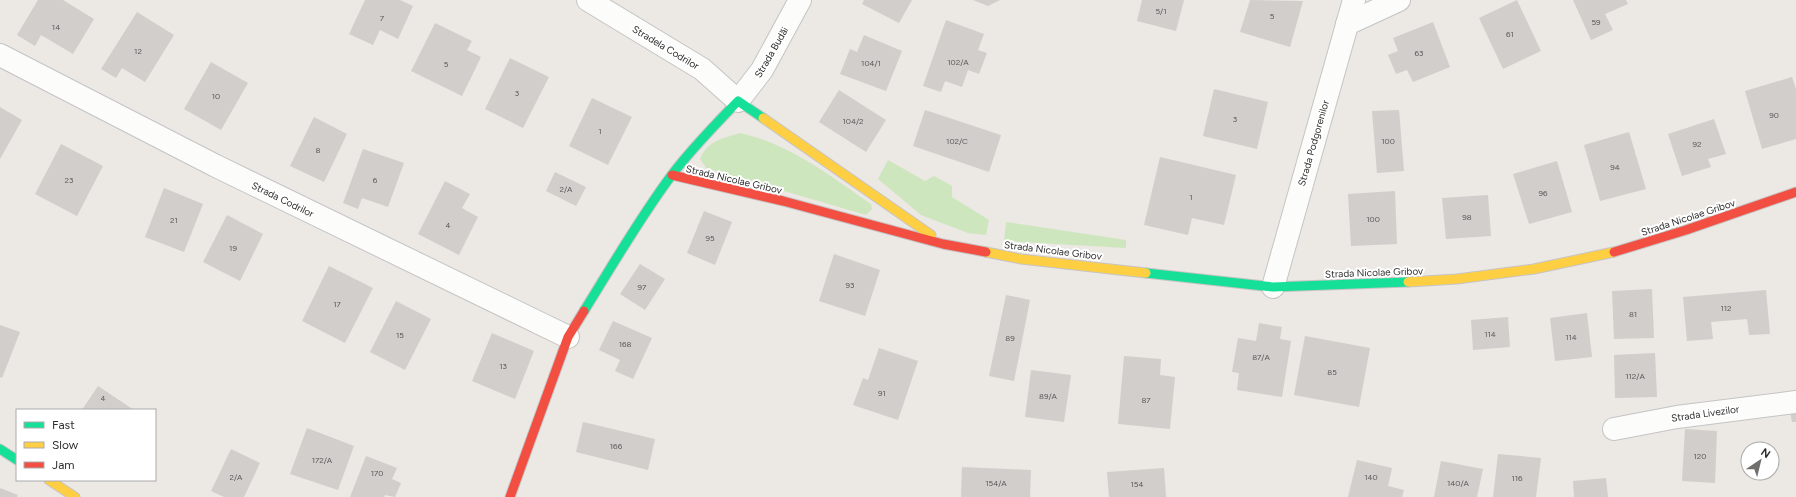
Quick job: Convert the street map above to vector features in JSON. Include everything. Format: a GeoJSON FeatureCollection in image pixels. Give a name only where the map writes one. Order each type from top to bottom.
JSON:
{"type":"FeatureCollection","features":[{"type":"Feature","properties":{"kind":"street","name":"Stradela Codrilor"},"geometry":{"type":"LineString","coordinates":[[588,0],[702,69],[738,101]]}},
{"type":"Feature","properties":{"kind":"street","name":"Strada Budăi"},"geometry":{"type":"LineString","coordinates":[[738,101],[762,70],[800,0]]}},
{"type":"Feature","properties":{"kind":"street","name":"Strada Podgorenilor"},"geometry":{"type":"LineString","coordinates":[[1273,287],[1354,0]]}},
{"type":"Feature","properties":{"kind":"street"},"geometry":{"type":"LineString","coordinates":[[1347,24],[1399,0]]}},
{"type":"Feature","properties":{"kind":"street","name":"Strada Codrilor"},"geometry":{"type":"LineString","coordinates":[[0,55],[216,166],[568,337]]}},
{"type":"Feature","properties":{"kind":"street","name":"Strada Nicolae Gribov"},"geometry":{"type":"LineString","coordinates":[[943,244],[738,101],[700,140],[672,175],[783,201],[943,244],[1021,259],[1273,287],[1456,279],[1534,269],[1604,255],[1686,230],[1796,192]]}},
{"type":"Feature","properties":{"kind":"street"},"geometry":{"type":"LineString","coordinates":[[510,497],[568,337],[645,213],[672,175]]}},
{"type":"Feature","properties":{"kind":"street","name":"Strada Livezilor"},"geometry":{"type":"LineString","coordinates":[[1614,429],[1677,416],[1796,402]]}},
{"type":"Feature","properties":{"kind":"street"},"geometry":{"type":"LineString","coordinates":[[0,449],[16,459]]}},
{"type":"Feature","properties":{"kind":"street"},"geometry":{"type":"LineString","coordinates":[[51,481],[75,497]]}},
{"type":"Feature","properties":{"kind":"green space"},"geometry":{"type":"Polygon","coordinates":[[[740,133],[776,145],[809,162],[871,204],[872,209],[866,215],[706,168],[700,159],[707,148],[716,141],[740,133]]]}},
{"type":"Feature","properties":{"kind":"green space"},"geometry":{"type":"Polygon","coordinates":[[[888,160],[925,181],[934,176],[952,186],[952,197],[989,220],[986,235],[968,233],[921,215],[878,179],[888,160]]]}},
{"type":"Feature","properties":{"kind":"green space"},"geometry":{"type":"Polygon","coordinates":[[[1006,222],[1126,240],[1126,248],[1004,241],[1006,222]]]}},
{"type":"Feature","properties":{"kind":"building"},"geometry":{"type":"Polygon","coordinates":[[[38,0],[63,0],[94,19],[73,54],[41,35],[35,46],[17,35],[38,0]]]}},
{"type":"Feature","properties":{"kind":"building"},"geometry":{"type":"Polygon","coordinates":[[[365,0],[400,0],[413,6],[398,39],[380,30],[373,45],[349,34],[365,0]]]}},
{"type":"Feature","properties":{"kind":"building"},"geometry":{"type":"Polygon","coordinates":[[[864,0],[912,0],[899,23],[862,4],[864,0]]]}},
{"type":"Feature","properties":{"kind":"building"},"geometry":{"type":"Polygon","coordinates":[[[973,0],[1000,0],[988,6],[973,0]]]}},
{"type":"Feature","properties":{"kind":"building"},"geometry":{"type":"Polygon","coordinates":[[[1142,0],[1184,0],[1176,31],[1137,21],[1142,0]]]}},
{"type":"Feature","properties":{"kind":"building"},"geometry":{"type":"Polygon","coordinates":[[[1250,0],[1303,1],[1290,47],[1240,32],[1250,0]]]}},
{"type":"Feature","properties":{"kind":"building"},"geometry":{"type":"Polygon","coordinates":[[[1517,0],[1541,51],[1503,69],[1479,18],[1517,0]]]}},
{"type":"Feature","properties":{"kind":"building"},"geometry":{"type":"Polygon","coordinates":[[[1573,0],[1626,0],[1628,4],[1605,14],[1613,30],[1591,40],[1573,0]]]}},
{"type":"Feature","properties":{"kind":"building"},"geometry":{"type":"Polygon","coordinates":[[[137,12],[174,35],[145,82],[122,68],[116,78],[101,69],[137,12]]]}},
{"type":"Feature","properties":{"kind":"building"},"geometry":{"type":"Polygon","coordinates":[[[946,20],[984,34],[978,50],[987,53],[979,74],[968,70],[962,87],[945,81],[941,92],[923,86],[946,20]]]}},
{"type":"Feature","properties":{"kind":"building"},"geometry":{"type":"Polygon","coordinates":[[[1433,22],[1450,67],[1413,82],[1407,70],[1396,74],[1388,55],[1398,51],[1393,38],[1433,22]]]}},
{"type":"Feature","properties":{"kind":"building"},"geometry":{"type":"Polygon","coordinates":[[[435,23],[472,41],[467,50],[481,57],[462,96],[411,71],[435,23]]]}},
{"type":"Feature","properties":{"kind":"building"},"geometry":{"type":"Polygon","coordinates":[[[864,35],[902,51],[886,91],[840,74],[850,49],[857,52],[864,35]]]}},
{"type":"Feature","properties":{"kind":"building"},"geometry":{"type":"Polygon","coordinates":[[[510,58],[549,77],[523,128],[485,109],[510,58]]]}},
{"type":"Feature","properties":{"kind":"building"},"geometry":{"type":"Polygon","coordinates":[[[211,62],[248,83],[221,130],[184,109],[211,62]]]}},
{"type":"Feature","properties":{"kind":"building"},"geometry":{"type":"Polygon","coordinates":[[[1792,77],[1796,89],[1796,139],[1762,149],[1745,91],[1792,77]]]}},
{"type":"Feature","properties":{"kind":"building"},"geometry":{"type":"Polygon","coordinates":[[[1214,89],[1268,102],[1257,149],[1203,136],[1214,89]]]}},
{"type":"Feature","properties":{"kind":"building"},"geometry":{"type":"Polygon","coordinates":[[[839,90],[886,120],[866,152],[819,122],[839,90]]]}},
{"type":"Feature","properties":{"kind":"building"},"geometry":{"type":"Polygon","coordinates":[[[592,98],[632,117],[608,165],[569,146],[592,98]]]}},
{"type":"Feature","properties":{"kind":"building"},"geometry":{"type":"Polygon","coordinates":[[[0,107],[22,120],[0,159],[0,107]]]}},
{"type":"Feature","properties":{"kind":"building"},"geometry":{"type":"Polygon","coordinates":[[[925,110],[1001,135],[989,172],[913,146],[925,110]]]}},
{"type":"Feature","properties":{"kind":"building"},"geometry":{"type":"Polygon","coordinates":[[[1399,110],[1404,171],[1377,173],[1372,111],[1399,110]]]}},
{"type":"Feature","properties":{"kind":"building"},"geometry":{"type":"Polygon","coordinates":[[[314,117],[347,134],[324,182],[290,166],[314,117]]]}},
{"type":"Feature","properties":{"kind":"building"},"geometry":{"type":"Polygon","coordinates":[[[1714,119],[1726,154],[1708,159],[1711,167],[1682,176],[1668,134],[1714,119]]]}},
{"type":"Feature","properties":{"kind":"building"},"geometry":{"type":"Polygon","coordinates":[[[1629,132],[1646,189],[1600,201],[1584,145],[1629,132]]]}},
{"type":"Feature","properties":{"kind":"building"},"geometry":{"type":"Polygon","coordinates":[[[61,144],[103,166],[77,216],[35,194],[61,144]]]}},
{"type":"Feature","properties":{"kind":"building"},"geometry":{"type":"Polygon","coordinates":[[[363,149],[404,163],[388,207],[362,198],[358,209],[343,203],[363,149]]]}},
{"type":"Feature","properties":{"kind":"building"},"geometry":{"type":"Polygon","coordinates":[[[1160,157],[1236,175],[1224,225],[1192,218],[1188,235],[1144,225],[1160,157]]]}},
{"type":"Feature","properties":{"kind":"building"},"geometry":{"type":"Polygon","coordinates":[[[1557,161],[1572,212],[1529,224],[1513,174],[1557,161]]]}},
{"type":"Feature","properties":{"kind":"building"},"geometry":{"type":"Polygon","coordinates":[[[555,172],[586,187],[576,206],[546,191],[555,172]]]}},
{"type":"Feature","properties":{"kind":"building"},"geometry":{"type":"Polygon","coordinates":[[[445,181],[470,194],[462,208],[478,217],[459,255],[418,234],[445,181]]]}},
{"type":"Feature","properties":{"kind":"building"},"geometry":{"type":"Polygon","coordinates":[[[164,188],[203,204],[184,252],[145,237],[164,188]]]}},
{"type":"Feature","properties":{"kind":"building"},"geometry":{"type":"Polygon","coordinates":[[[1395,191],[1397,244],[1351,246],[1348,194],[1395,191]]]}},
{"type":"Feature","properties":{"kind":"building"},"geometry":{"type":"Polygon","coordinates":[[[1488,195],[1491,236],[1446,239],[1442,198],[1488,195]]]}},
{"type":"Feature","properties":{"kind":"building"},"geometry":{"type":"Polygon","coordinates":[[[704,211],[732,222],[715,265],[687,253],[704,211]]]}},
{"type":"Feature","properties":{"kind":"building"},"geometry":{"type":"Polygon","coordinates":[[[227,215],[263,234],[240,281],[203,262],[227,215]]]}},
{"type":"Feature","properties":{"kind":"building"},"geometry":{"type":"Polygon","coordinates":[[[834,254],[880,270],[865,316],[819,301],[834,254]]]}},
{"type":"Feature","properties":{"kind":"building"},"geometry":{"type":"Polygon","coordinates":[[[640,264],[665,279],[645,310],[620,294],[640,264]]]}},
{"type":"Feature","properties":{"kind":"building"},"geometry":{"type":"Polygon","coordinates":[[[329,266],[373,288],[345,343],[302,321],[329,266]]]}},
{"type":"Feature","properties":{"kind":"building"},"geometry":{"type":"Polygon","coordinates":[[[1652,289],[1654,338],[1614,339],[1612,291],[1652,289]]]}},
{"type":"Feature","properties":{"kind":"building"},"geometry":{"type":"Polygon","coordinates":[[[1766,290],[1770,334],[1749,335],[1747,319],[1711,322],[1713,339],[1687,341],[1683,297],[1766,290]]]}},
{"type":"Feature","properties":{"kind":"building"},"geometry":{"type":"Polygon","coordinates":[[[1006,295],[1030,300],[1014,381],[989,376],[1006,295]]]}},
{"type":"Feature","properties":{"kind":"building"},"geometry":{"type":"Polygon","coordinates":[[[396,301],[431,319],[405,370],[370,352],[396,301]]]}},
{"type":"Feature","properties":{"kind":"building"},"geometry":{"type":"Polygon","coordinates":[[[1587,313],[1592,357],[1555,361],[1550,318],[1587,313]]]}},
{"type":"Feature","properties":{"kind":"building"},"geometry":{"type":"Polygon","coordinates":[[[1508,317],[1510,347],[1473,350],[1471,320],[1508,317]]]}},
{"type":"Feature","properties":{"kind":"building"},"geometry":{"type":"Polygon","coordinates":[[[613,321],[652,338],[633,379],[615,371],[620,360],[599,350],[613,321]]]}},
{"type":"Feature","properties":{"kind":"building"},"geometry":{"type":"Polygon","coordinates":[[[1259,323],[1282,327],[1280,339],[1291,341],[1282,397],[1237,390],[1239,373],[1232,372],[1238,338],[1256,341],[1259,323]]]}},
{"type":"Feature","properties":{"kind":"building"},"geometry":{"type":"Polygon","coordinates":[[[0,325],[20,332],[2,378],[0,377],[0,325]]]}},
{"type":"Feature","properties":{"kind":"building"},"geometry":{"type":"Polygon","coordinates":[[[492,333],[534,351],[515,399],[472,381],[492,333]]]}},
{"type":"Feature","properties":{"kind":"building"},"geometry":{"type":"Polygon","coordinates":[[[1305,336],[1370,348],[1359,407],[1294,395],[1305,336]]]}},
{"type":"Feature","properties":{"kind":"building"},"geometry":{"type":"Polygon","coordinates":[[[879,348],[918,361],[898,420],[853,405],[863,378],[868,380],[879,348]]]}},
{"type":"Feature","properties":{"kind":"building"},"geometry":{"type":"Polygon","coordinates":[[[1655,353],[1657,397],[1615,398],[1614,355],[1655,353]]]}},
{"type":"Feature","properties":{"kind":"building"},"geometry":{"type":"Polygon","coordinates":[[[1124,356],[1161,359],[1160,375],[1175,377],[1170,429],[1118,424],[1124,356]]]}},
{"type":"Feature","properties":{"kind":"building"},"geometry":{"type":"Polygon","coordinates":[[[1031,370],[1071,375],[1064,422],[1025,417],[1031,370]]]}},
{"type":"Feature","properties":{"kind":"building"},"geometry":{"type":"Polygon","coordinates":[[[98,386],[132,409],[83,409],[98,386]]]}},
{"type":"Feature","properties":{"kind":"building"},"geometry":{"type":"Polygon","coordinates":[[[1796,410],[1796,422],[1792,422],[1790,411],[1796,410]]]}},
{"type":"Feature","properties":{"kind":"building"},"geometry":{"type":"Polygon","coordinates":[[[583,422],[655,439],[648,470],[576,452],[583,422]]]}},
{"type":"Feature","properties":{"kind":"building"},"geometry":{"type":"Polygon","coordinates":[[[307,428],[354,446],[338,490],[290,474],[307,428]]]}},
{"type":"Feature","properties":{"kind":"building"},"geometry":{"type":"Polygon","coordinates":[[[1685,429],[1717,431],[1715,483],[1682,481],[1685,429]]]}},
{"type":"Feature","properties":{"kind":"building"},"geometry":{"type":"Polygon","coordinates":[[[231,449],[260,463],[244,497],[224,497],[211,491],[231,449]]]}},
{"type":"Feature","properties":{"kind":"building"},"geometry":{"type":"Polygon","coordinates":[[[1498,454],[1541,458],[1536,497],[1493,497],[1498,454]]]}},
{"type":"Feature","properties":{"kind":"building"},"geometry":{"type":"Polygon","coordinates":[[[366,456],[397,468],[392,479],[401,483],[395,497],[385,495],[384,497],[350,497],[366,456]]]}},
{"type":"Feature","properties":{"kind":"building"},"geometry":{"type":"Polygon","coordinates":[[[1357,460],[1392,468],[1388,486],[1404,490],[1402,497],[1348,497],[1357,460]]]}},
{"type":"Feature","properties":{"kind":"building"},"geometry":{"type":"Polygon","coordinates":[[[1441,461],[1483,469],[1477,497],[1434,497],[1441,461]]]}},
{"type":"Feature","properties":{"kind":"building"},"geometry":{"type":"Polygon","coordinates":[[[962,467],[1031,470],[1030,497],[961,497],[962,467]]]}},
{"type":"Feature","properties":{"kind":"building"},"geometry":{"type":"Polygon","coordinates":[[[1164,468],[1166,497],[1109,497],[1107,472],[1164,468]]]}},
{"type":"Feature","properties":{"kind":"building"},"geometry":{"type":"Polygon","coordinates":[[[1606,478],[1608,497],[1574,497],[1573,481],[1606,478]]]}},
{"type":"Feature","properties":{"kind":"building"},"geometry":{"type":"Polygon","coordinates":[[[0,488],[18,495],[17,497],[0,497],[0,488]]]}},
{"type":"Feature","properties":{"kind":"traffic: fast"},"geometry":{"type":"LineString","coordinates":[[584,311],[659,192],[703,137],[738,101],[763,118]]}},
{"type":"Feature","properties":{"kind":"traffic: fast"},"geometry":{"type":"LineString","coordinates":[[1146,273],[1273,287],[1408,282]]}},
{"type":"Feature","properties":{"kind":"traffic: fast"},"geometry":{"type":"LineString","coordinates":[[0,449],[16,459]]}},
{"type":"Feature","properties":{"kind":"traffic: slow"},"geometry":{"type":"LineString","coordinates":[[763,118],[931,235]]}},
{"type":"Feature","properties":{"kind":"traffic: slow"},"geometry":{"type":"LineString","coordinates":[[986,252],[1021,259],[1146,273]]}},
{"type":"Feature","properties":{"kind":"traffic: slow"},"geometry":{"type":"LineString","coordinates":[[1408,282],[1457,279],[1534,269],[1614,252]]}},
{"type":"Feature","properties":{"kind":"traffic: slow"},"geometry":{"type":"LineString","coordinates":[[51,481],[75,497]]}},
{"type":"Feature","properties":{"kind":"traffic: jam"},"geometry":{"type":"LineString","coordinates":[[672,175],[783,201],[943,244],[986,252]]}},
{"type":"Feature","properties":{"kind":"traffic: jam"},"geometry":{"type":"LineString","coordinates":[[1614,252],[1686,230],[1796,192]]}},
{"type":"Feature","properties":{"kind":"traffic: jam"},"geometry":{"type":"LineString","coordinates":[[510,497],[568,337],[584,311]]}}]}
